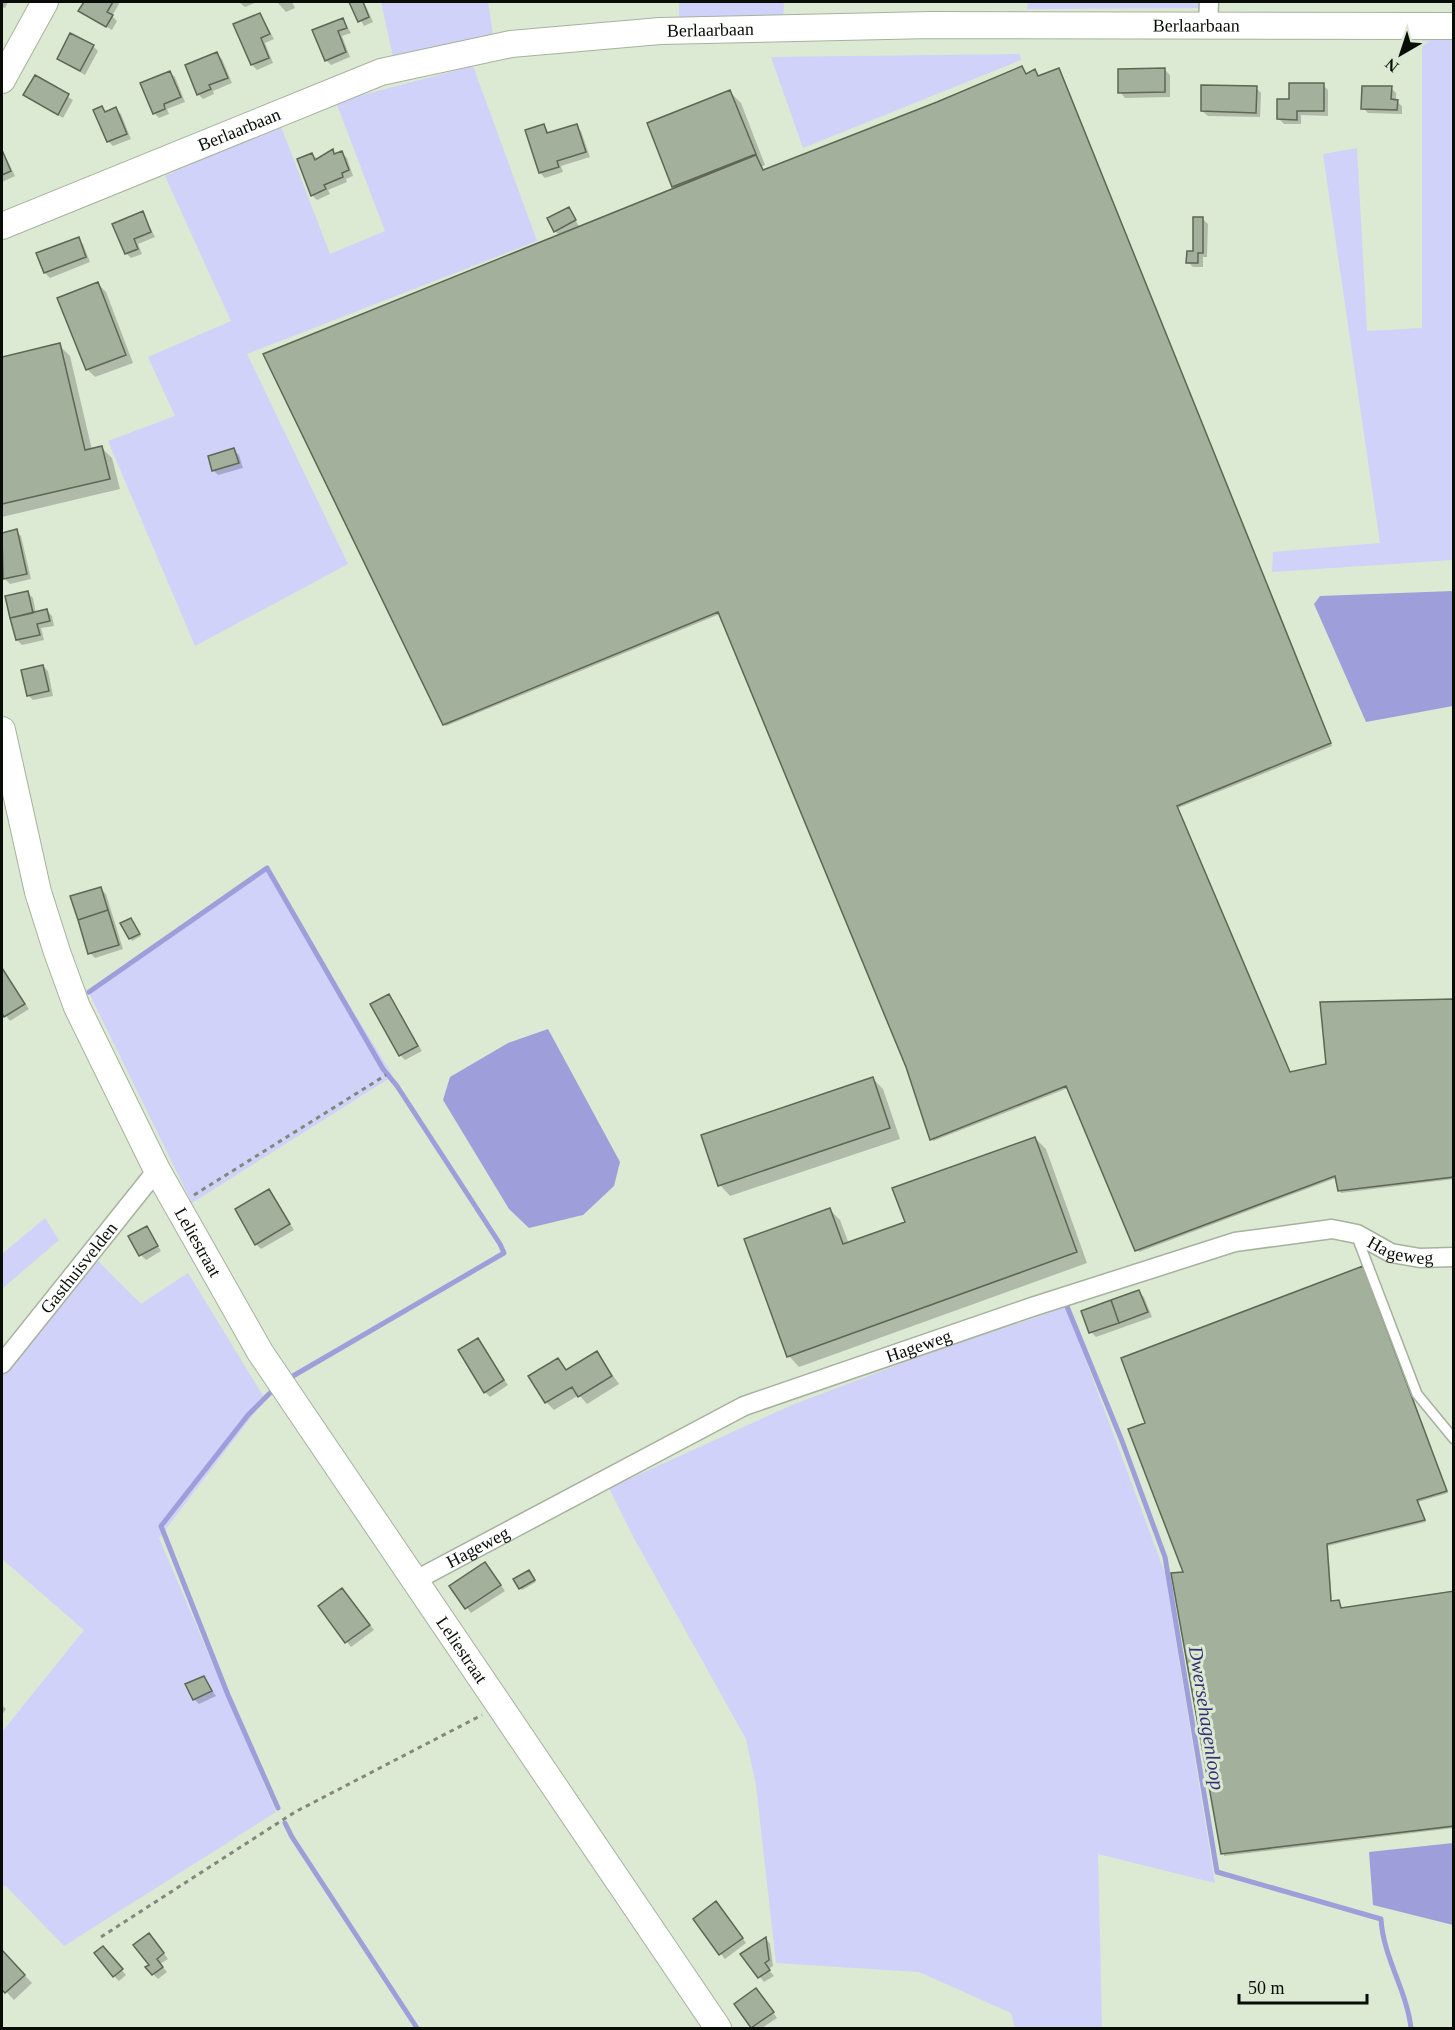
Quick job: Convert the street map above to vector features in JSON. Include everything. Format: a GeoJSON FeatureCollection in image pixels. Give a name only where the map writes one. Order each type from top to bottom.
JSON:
{"type":"FeatureCollection","features":[{"type":"Feature","properties":{"kind":"street"},"geometry":{"type":"LineString","coordinates":[[2,80],[45,2]]}},
{"type":"Feature","properties":{"kind":"street","name":"Berlaarbaan"},"geometry":{"type":"LineString","coordinates":[[2,226],[381,72],[511,44],[660,31],[931,25],[1208,13],[1454,26]]}},
{"type":"Feature","properties":{"kind":"street","name":"Leliestraat"},"geometry":{"type":"LineString","coordinates":[[2,730],[38,892],[57,952],[77,1007],[156,1170],[260,1352],[718,2028]]}},
{"type":"Feature","properties":{"kind":"street","name":"Gasthuisvelden"},"geometry":{"type":"LineString","coordinates":[[2,1365],[156,1170]]}},
{"type":"Feature","properties":{"kind":"street","name":"Hageweg"},"geometry":{"type":"LineString","coordinates":[[416,1580],[744,1406],[1032,1307],[1235,1242],[1332,1229],[1357,1234],[1391,1253],[1420,1258],[1454,1257]]}},
{"type":"Feature","properties":{"kind":"lane"},"geometry":{"type":"LineString","coordinates":[[1357,1234],[1417,1394],[1454,1439]]}},
{"type":"Feature","properties":{"kind":"path"},"geometry":{"type":"LineString","coordinates":[[176,1206],[386,1075]]}},
{"type":"Feature","properties":{"kind":"path"},"geometry":{"type":"LineString","coordinates":[[101,1937],[295,1812],[500,1705]]}},
{"type":"Feature","properties":{"kind":"shaded area"},"geometry":{"type":"Polygon","coordinates":[[[381,2],[488,2],[493,35],[393,57],[381,2]]]}},
{"type":"Feature","properties":{"kind":"shaded area"},"geometry":{"type":"Polygon","coordinates":[[[679,2],[784,2],[783,21],[679,21],[679,2]]]}},
{"type":"Feature","properties":{"kind":"shaded area"},"geometry":{"type":"Polygon","coordinates":[[[1028,2],[1200,2],[1199,8],[1027,9],[1028,2]]]}},
{"type":"Feature","properties":{"kind":"shaded area"},"geometry":{"type":"Polygon","coordinates":[[[1422,38],[1453,39],[1453,560],[1272,572],[1273,552],[1380,543],[1323,154],[1357,148],[1367,331],[1422,328],[1422,38]]]}},
{"type":"Feature","properties":{"kind":"shaded area"},"geometry":{"type":"Polygon","coordinates":[[[1020,54],[1021,60],[803,148],[771,57],[1020,54]]]}},
{"type":"Feature","properties":{"kind":"shaded area"},"geometry":{"type":"Polygon","coordinates":[[[473,66],[537,241],[247,354],[348,564],[195,646],[108,441],[175,416],[148,357],[231,321],[165,176],[280,124],[330,254],[385,231],[336,102],[473,66]]]}},
{"type":"Feature","properties":{"kind":"shaded area"},"geometry":{"type":"Polygon","coordinates":[[[1453,591],[1453,706],[1366,722],[1314,604],[1320,596],[1453,591]]]}},
{"type":"Feature","properties":{"kind":"shaded area"},"geometry":{"type":"Polygon","coordinates":[[[266,870],[393,1076],[192,1203],[89,993],[266,870]]]}},
{"type":"Feature","properties":{"kind":"shaded area"},"geometry":{"type":"Polygon","coordinates":[[[548,1029],[620,1162],[614,1186],[583,1215],[529,1228],[509,1209],[443,1100],[450,1077],[508,1043],[548,1029]]]}},
{"type":"Feature","properties":{"kind":"shaded area"},"geometry":{"type":"Polygon","coordinates":[[[45,1218],[59,1240],[2,1289],[2,1254],[45,1218]]]}},
{"type":"Feature","properties":{"kind":"shaded area"},"geometry":{"type":"Polygon","coordinates":[[[93,1256],[141,1304],[188,1273],[265,1399],[159,1538],[276,1812],[64,1946],[5,1885],[2,1888],[2,1732],[84,1630],[2,1559],[2,1373],[93,1256]]]}},
{"type":"Feature","properties":{"kind":"shaded area"},"geometry":{"type":"Polygon","coordinates":[[[1066,1307],[1165,1573],[1215,1883],[1098,1854],[1102,2028],[1015,2028],[1011,2013],[919,1972],[776,1963],[756,1785],[746,1739],[635,1540],[609,1488],[792,1405],[921,1356],[1066,1307]]]}},
{"type":"Feature","properties":{"kind":"shaded area"},"geometry":{"type":"Polygon","coordinates":[[[1453,1843],[1453,1925],[1373,1905],[1369,1852],[1453,1843]]]}},
{"type":"Feature","properties":{"kind":"building"},"geometry":{"type":"Polygon","coordinates":[[[84,2],[113,2],[107,12],[113,15],[106,27],[78,11],[84,2]]]}},
{"type":"Feature","properties":{"kind":"building"},"geometry":{"type":"Polygon","coordinates":[[[349,2],[363,2],[369,17],[358,22],[349,2]]]}},
{"type":"Feature","properties":{"kind":"building"},"geometry":{"type":"Polygon","coordinates":[[[260,13],[270,34],[261,38],[269,58],[251,65],[233,24],[260,13]]]}},
{"type":"Feature","properties":{"kind":"building"},"geometry":{"type":"Polygon","coordinates":[[[343,18],[347,28],[338,31],[346,52],[325,61],[312,30],[343,18]]]}},
{"type":"Feature","properties":{"kind":"building"},"geometry":{"type":"Polygon","coordinates":[[[70,33],[94,45],[80,71],[57,59],[70,33]]]}},
{"type":"Feature","properties":{"kind":"building"},"geometry":{"type":"Polygon","coordinates":[[[217,52],[228,78],[209,85],[211,89],[197,95],[185,65],[217,52]]]}},
{"type":"Feature","properties":{"kind":"building"},"geometry":{"type":"Polygon","coordinates":[[[1022,66],[1026,74],[1035,69],[1038,76],[1059,68],[1331,743],[1177,806],[1290,1072],[1326,1064],[1320,1002],[1454,999],[1454,1177],[1338,1191],[1335,1176],[1135,1251],[1066,1086],[930,1140],[906,1067],[718,612],[443,725],[263,354],[756,155],[763,170],[1022,66]]]}},
{"type":"Feature","properties":{"kind":"building"},"geometry":{"type":"Polygon","coordinates":[[[1165,68],[1165,92],[1118,93],[1118,69],[1165,68]]]}},
{"type":"Feature","properties":{"kind":"building"},"geometry":{"type":"Polygon","coordinates":[[[170,71],[181,97],[164,104],[165,109],[153,114],[140,83],[170,71]]]}},
{"type":"Feature","properties":{"kind":"building"},"geometry":{"type":"Polygon","coordinates":[[[35,75],[69,94],[58,115],[23,95],[35,75]]]}},
{"type":"Feature","properties":{"kind":"building"},"geometry":{"type":"Polygon","coordinates":[[[1289,83],[1324,83],[1324,111],[1297,111],[1297,120],[1277,119],[1277,99],[1289,99],[1289,83]]]}},
{"type":"Feature","properties":{"kind":"building"},"geometry":{"type":"Polygon","coordinates":[[[1201,85],[1257,86],[1256,113],[1201,111],[1201,85]]]}},
{"type":"Feature","properties":{"kind":"building"},"geometry":{"type":"Polygon","coordinates":[[[1362,86],[1392,86],[1391,99],[1398,100],[1397,110],[1361,109],[1362,86]]]}},
{"type":"Feature","properties":{"kind":"building"},"geometry":{"type":"Polygon","coordinates":[[[730,90],[756,154],[672,187],[647,123],[730,90]]]}},
{"type":"Feature","properties":{"kind":"building"},"geometry":{"type":"Polygon","coordinates":[[[102,106],[105,112],[116,107],[127,134],[107,142],[93,110],[102,106]]]}},
{"type":"Feature","properties":{"kind":"building"},"geometry":{"type":"Polygon","coordinates":[[[544,124],[547,133],[577,124],[586,152],[557,161],[559,167],[539,173],[525,130],[544,124]]]}},
{"type":"Feature","properties":{"kind":"building"},"geometry":{"type":"Polygon","coordinates":[[[333,149],[334,154],[342,151],[349,170],[342,173],[343,177],[324,185],[326,189],[311,196],[297,159],[312,153],[315,160],[333,149]]]}},
{"type":"Feature","properties":{"kind":"building"},"geometry":{"type":"Polygon","coordinates":[[[2,150],[11,171],[2,175],[2,150]]]}},
{"type":"Feature","properties":{"kind":"building"},"geometry":{"type":"Polygon","coordinates":[[[569,207],[576,220],[554,232],[547,218],[569,207]]]}},
{"type":"Feature","properties":{"kind":"building"},"geometry":{"type":"Polygon","coordinates":[[[143,211],[151,232],[134,239],[138,249],[125,254],[112,224],[143,211]]]}},
{"type":"Feature","properties":{"kind":"building"},"geometry":{"type":"Polygon","coordinates":[[[1193,217],[1203,217],[1203,253],[1198,253],[1198,263],[1186,263],[1187,251],[1193,251],[1193,217]]]}},
{"type":"Feature","properties":{"kind":"building"},"geometry":{"type":"Polygon","coordinates":[[[79,237],[86,257],[44,273],[36,253],[79,237]]]}},
{"type":"Feature","properties":{"kind":"building"},"geometry":{"type":"Polygon","coordinates":[[[98,282],[126,355],[86,370],[57,298],[98,282]]]}},
{"type":"Feature","properties":{"kind":"building"},"geometry":{"type":"Polygon","coordinates":[[[60,343],[85,450],[102,446],[110,479],[2,504],[2,357],[60,343]]]}},
{"type":"Feature","properties":{"kind":"building"},"geometry":{"type":"Polygon","coordinates":[[[234,448],[239,463],[212,471],[208,456],[234,448]]]}},
{"type":"Feature","properties":{"kind":"building"},"geometry":{"type":"Polygon","coordinates":[[[17,529],[27,574],[3,579],[2,533],[17,529]]]}},
{"type":"Feature","properties":{"kind":"building"},"geometry":{"type":"Polygon","coordinates":[[[28,591],[33,613],[10,618],[5,596],[28,591]]]}},
{"type":"Feature","properties":{"kind":"building"},"geometry":{"type":"Polygon","coordinates":[[[47,609],[50,621],[37,624],[40,635],[16,640],[10,618],[47,609]]]}},
{"type":"Feature","properties":{"kind":"building"},"geometry":{"type":"Polygon","coordinates":[[[43,665],[49,691],[27,696],[21,670],[43,665]]]}},
{"type":"Feature","properties":{"kind":"building"},"geometry":{"type":"Polygon","coordinates":[[[101,887],[108,910],[78,920],[70,896],[101,887]]]}},
{"type":"Feature","properties":{"kind":"building"},"geometry":{"type":"Polygon","coordinates":[[[108,910],[119,945],[88,954],[78,920],[108,910]]]}},
{"type":"Feature","properties":{"kind":"building"},"geometry":{"type":"Polygon","coordinates":[[[131,918],[140,934],[129,939],[120,923],[131,918]]]}},
{"type":"Feature","properties":{"kind":"building"},"geometry":{"type":"Polygon","coordinates":[[[2,968],[25,1004],[4,1017],[2,1013],[2,968]]]}},
{"type":"Feature","properties":{"kind":"building"},"geometry":{"type":"Polygon","coordinates":[[[389,994],[418,1046],[399,1056],[370,1004],[389,994]]]}},
{"type":"Feature","properties":{"kind":"building"},"geometry":{"type":"Polygon","coordinates":[[[873,1077],[890,1128],[718,1186],[701,1135],[873,1077]]]}},
{"type":"Feature","properties":{"kind":"building"},"geometry":{"type":"Polygon","coordinates":[[[1035,1137],[1077,1252],[787,1357],[744,1239],[830,1208],[843,1244],[905,1222],[892,1188],[1035,1137]]]}},
{"type":"Feature","properties":{"kind":"building"},"geometry":{"type":"Polygon","coordinates":[[[269,1189],[290,1224],[255,1245],[235,1209],[269,1189]]]}},
{"type":"Feature","properties":{"kind":"building"},"geometry":{"type":"Polygon","coordinates":[[[147,1226],[158,1246],[139,1256],[128,1236],[147,1226]]]}},
{"type":"Feature","properties":{"kind":"building"},"geometry":{"type":"Polygon","coordinates":[[[1363,1266],[1447,1491],[1417,1500],[1425,1520],[1327,1544],[1331,1601],[1339,1600],[1341,1608],[1454,1591],[1454,1826],[1221,1854],[1171,1573],[1183,1572],[1128,1429],[1145,1423],[1121,1358],[1363,1266]]]}},
{"type":"Feature","properties":{"kind":"building"},"geometry":{"type":"Polygon","coordinates":[[[1139,1290],[1148,1312],[1119,1323],[1111,1300],[1139,1290]]]}},
{"type":"Feature","properties":{"kind":"building"},"geometry":{"type":"Polygon","coordinates":[[[1111,1300],[1119,1323],[1089,1333],[1081,1311],[1111,1300]]]}},
{"type":"Feature","properties":{"kind":"building"},"geometry":{"type":"Polygon","coordinates":[[[478,1338],[504,1380],[484,1393],[458,1350],[478,1338]]]}},
{"type":"Feature","properties":{"kind":"building"},"geometry":{"type":"Polygon","coordinates":[[[597,1351],[612,1376],[578,1397],[572,1387],[545,1403],[528,1376],[558,1358],[566,1370],[597,1351]]]}},
{"type":"Feature","properties":{"kind":"building"},"geometry":{"type":"Polygon","coordinates":[[[485,1562],[501,1585],[465,1609],[449,1586],[485,1562]]]}},
{"type":"Feature","properties":{"kind":"building"},"geometry":{"type":"Polygon","coordinates":[[[529,1570],[535,1580],[519,1589],[513,1579],[529,1570]]]}},
{"type":"Feature","properties":{"kind":"building"},"geometry":{"type":"Polygon","coordinates":[[[342,1588],[370,1625],[345,1643],[318,1606],[342,1588]]]}},
{"type":"Feature","properties":{"kind":"building"},"geometry":{"type":"Polygon","coordinates":[[[204,1676],[212,1691],[193,1700],[185,1684],[204,1676]]]}},
{"type":"Feature","properties":{"kind":"building"},"geometry":{"type":"Polygon","coordinates":[[[716,1901],[743,1938],[719,1955],[693,1919],[716,1901]]]}},
{"type":"Feature","properties":{"kind":"building"},"geometry":{"type":"Polygon","coordinates":[[[149,1933],[164,1953],[157,1959],[163,1967],[152,1975],[145,1967],[149,1965],[133,1945],[149,1933]]]}},
{"type":"Feature","properties":{"kind":"building"},"geometry":{"type":"Polygon","coordinates":[[[766,1937],[769,1960],[765,1963],[770,1970],[758,1978],[740,1954],[766,1937]]]}},
{"type":"Feature","properties":{"kind":"building"},"geometry":{"type":"Polygon","coordinates":[[[103,1946],[123,1969],[113,1977],[94,1953],[103,1946]]]}},
{"type":"Feature","properties":{"kind":"building"},"geometry":{"type":"Polygon","coordinates":[[[2,1950],[25,1975],[5,1993],[2,1990],[2,1950]]]}},
{"type":"Feature","properties":{"kind":"building"},"geometry":{"type":"Polygon","coordinates":[[[756,1988],[774,2012],[751,2028],[734,2004],[756,1988]]]}},
{"type":"Feature","properties":{"kind":"waterway"},"geometry":{"type":"LineString","coordinates":[[89,992],[267,868],[383,1069],[397,1086],[500,1244],[504,1253],[293,1376]]}},
{"type":"Feature","properties":{"kind":"waterway","name":"Dwersehagenloop"},"geometry":{"type":"LineString","coordinates":[[1066,1304],[1122,1441],[1165,1557],[1217,1872],[1381,1919],[1386,1947],[1405,2001],[1411,2028]]}},
{"type":"Feature","properties":{"kind":"waterway"},"geometry":{"type":"LineString","coordinates":[[270,1393],[248,1415],[161,1526],[228,1695],[278,1808]]}},
{"type":"Feature","properties":{"kind":"waterway"},"geometry":{"type":"LineString","coordinates":[[285,1823],[417,2028]]}}]}
